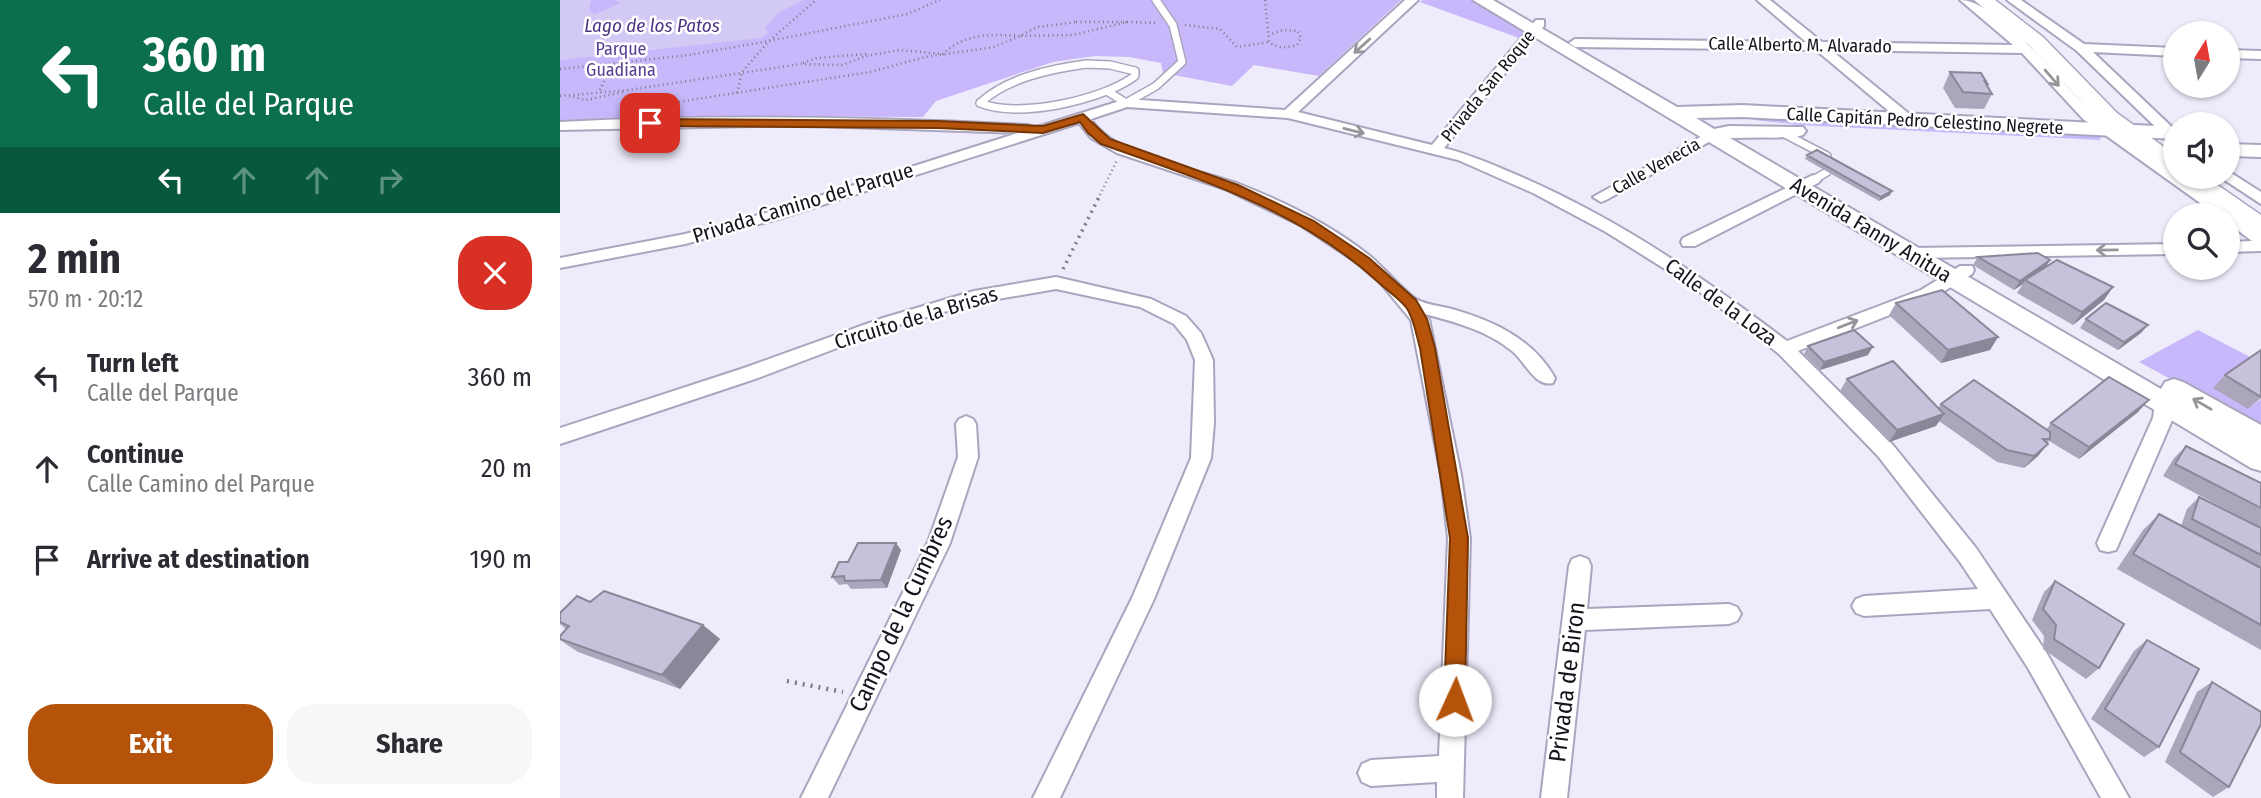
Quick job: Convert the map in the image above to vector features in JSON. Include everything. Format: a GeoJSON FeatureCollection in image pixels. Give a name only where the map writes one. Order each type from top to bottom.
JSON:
{"type":"FeatureCollection","features":[{"type":"Feature","properties":{"kind":"main road","name":"Avenida Fanny Anitua"},"geometry":{"type":"LineString","coordinates":[[1481,0],[1575,43],[1683,112]]}},
{"type":"Feature","properties":{"kind":"main road","name":"Avenida Fanny Anitua"},"geometry":{"type":"LineString","coordinates":[[1501,0],[1536,26],[1683,112],[1728,124],[1813,180],[1938,253],[1958,274]]}},
{"type":"Feature","properties":{"kind":"main road"},"geometry":{"type":"LineString","coordinates":[[1998,7],[2038,30],[2157,142]]}},
{"type":"Feature","properties":{"kind":"main road","name":"Calle Capitán Pedro Celestino Negrete"},"geometry":{"type":"LineString","coordinates":[[1728,124],[1908,120],[2157,142]]}},
{"type":"Feature","properties":{"kind":"main road","name":"Calle Capitán Pedro Celestino Negrete"},"geometry":{"type":"LineString","coordinates":[[1728,124],[1777,130],[2157,142]]}},
{"type":"Feature","properties":{"kind":"main road"},"geometry":{"type":"LineString","coordinates":[[2240,135],[2261,136]]}},
{"type":"Feature","properties":{"kind":"main road"},"geometry":{"type":"LineString","coordinates":[[2240,150],[2261,151]]}},
{"type":"Feature","properties":{"kind":"main road","name":"Avenida Fanny Anitua"},"geometry":{"type":"LineString","coordinates":[[1813,180],[1911,253],[1958,274],[2168,395],[2261,460]]}},
{"type":"Feature","properties":{"kind":"main road"},"geometry":{"type":"LineString","coordinates":[[2208,189],[2261,227]]}},
{"type":"Feature","properties":{"kind":"main road"},"geometry":{"type":"LineString","coordinates":[[2230,189],[2261,211]]}},
{"type":"Feature","properties":{"kind":"main road","name":"Avenida Fanny Anitua"},"geometry":{"type":"LineString","coordinates":[[2168,395],[2261,438]]}},
{"type":"Feature","properties":{"kind":"street"},"geometry":{"type":"LineString","coordinates":[[1288,114],[1412,0]]}},
{"type":"Feature","properties":{"kind":"street"},"geometry":{"type":"LineString","coordinates":[[1763,0],[1908,120]]}},
{"type":"Feature","properties":{"kind":"street"},"geometry":{"type":"LineString","coordinates":[[1966,0],[1998,7],[2081,48],[2163,51]]}},
{"type":"Feature","properties":{"kind":"street"},"geometry":{"type":"LineString","coordinates":[[1998,7],[2025,49],[2074,103],[2157,142]]}},
{"type":"Feature","properties":{"kind":"street","name":"Privada San Roque"},"geometry":{"type":"LineString","coordinates":[[1436,149],[1536,26]]}},
{"type":"Feature","properties":{"kind":"street","name":"Calle Alberto M. Alvarado"},"geometry":{"type":"LineString","coordinates":[[1575,43],[2025,49]]}},
{"type":"Feature","properties":{"kind":"street"},"geometry":{"type":"LineString","coordinates":[[2081,48],[2157,142],[2215,203]]}},
{"type":"Feature","properties":{"kind":"street"},"geometry":{"type":"LineString","coordinates":[[2240,54],[2261,55]]}},
{"type":"Feature","properties":{"kind":"street","name":"Calle de la Loza"},"geometry":{"type":"LineString","coordinates":[[1126,103],[1288,114],[1436,149],[1488,166],[1612,228],[1698,282],[1785,349],[1875,440],[1915,485],[1968,555],[2038,660],[2116,798]]}},
{"type":"Feature","properties":{"kind":"street","name":"Privada Camino del Parque"},"geometry":{"type":"LineString","coordinates":[[560,263],[685,239],[772,216],[1126,103]]}},
{"type":"Feature","properties":{"kind":"street"},"geometry":{"type":"LineString","coordinates":[[1083,118],[1097,136],[1122,149],[1234,188],[1310,224],[1364,261],[1411,304],[1420,319],[1459,538],[1450,798]]}},
{"type":"Feature","properties":{"kind":"street"},"geometry":{"type":"LineString","coordinates":[[560,126],[774,123],[938,125],[1043,130]]}},
{"type":"Feature","properties":{"kind":"street","name":"Calle Venecia"},"geometry":{"type":"LineString","coordinates":[[1601,197],[1728,124]]}},
{"type":"Feature","properties":{"kind":"street"},"geometry":{"type":"LineString","coordinates":[[1689,242],[1813,180]]}},
{"type":"Feature","properties":{"kind":"street"},"geometry":{"type":"LineString","coordinates":[[2240,184],[2261,199]]}},
{"type":"Feature","properties":{"kind":"street"},"geometry":{"type":"LineString","coordinates":[[2240,225],[2261,240]]}},
{"type":"Feature","properties":{"kind":"street"},"geometry":{"type":"LineString","coordinates":[[2240,247],[2261,246]]}},
{"type":"Feature","properties":{"kind":"street"},"geometry":{"type":"LineString","coordinates":[[1911,253],[2163,249]]}},
{"type":"Feature","properties":{"kind":"street"},"geometry":{"type":"LineString","coordinates":[[1785,349],[1927,294],[1958,274]]}},
{"type":"Feature","properties":{"kind":"street","name":"Circuito de la Brisas"},"geometry":{"type":"LineString","coordinates":[[560,436],[738,378],[889,322],[974,297],[1056,283],[1145,303],[1180,320],[1199,343],[1204,360],[1205,423],[1201,458],[1143,599],[1046,798]]}},
{"type":"Feature","properties":{"kind":"street"},"geometry":{"type":"LineString","coordinates":[[1411,304],[1446,312],[1508,340],[1529,355],[1546,378]]}},
{"type":"Feature","properties":{"kind":"street"},"geometry":{"type":"LineString","coordinates":[[2108,543],[2163,418],[2168,395]]}},
{"type":"Feature","properties":{"kind":"street","name":"Campo de la Cumbres"},"geometry":{"type":"LineString","coordinates":[[814,798],[939,543],[968,457],[966,424]]}},
{"type":"Feature","properties":{"kind":"street","name":"Privada de Biron"},"geometry":{"type":"LineString","coordinates":[[1554,798],[1580,566]]}},
{"type":"Feature","properties":{"kind":"street"},"geometry":{"type":"LineString","coordinates":[[1864,606],[1997,598]]}},
{"type":"Feature","properties":{"kind":"street"},"geometry":{"type":"LineString","coordinates":[[1575,620],[1729,614]]}},
{"type":"Feature","properties":{"kind":"street"},"geometry":{"type":"LineString","coordinates":[[1371,773],[1452,768]]}},
{"type":"Feature","properties":{"kind":"lane"},"geometry":{"type":"LineString","coordinates":[[1107,91],[1126,83],[1135,76],[1135,71],[1104,64],[1070,66],[1010,85],[980,103],[998,108],[1031,107],[1107,91],[1126,103],[1157,87],[1182,62],[1173,25],[1156,0]]}},
{"type":"Feature","properties":{"kind":"lane"},"geometry":{"type":"LineString","coordinates":[[1777,130],[1838,162]]}},
{"type":"Feature","properties":{"kind":"path"},"geometry":{"type":"LineString","coordinates":[[737,93],[742,72],[769,41],[816,0]]}},
{"type":"Feature","properties":{"kind":"path"},"geometry":{"type":"LineString","coordinates":[[560,69],[706,52],[769,41],[907,14],[940,0]]}},
{"type":"Feature","properties":{"kind":"path"},"geometry":{"type":"LineString","coordinates":[[1265,0],[1269,42]]}},
{"type":"Feature","properties":{"kind":"path"},"geometry":{"type":"LineString","coordinates":[[566,95],[586,100],[628,90],[801,64],[838,55],[909,49],[943,54],[963,39],[992,35],[1076,34],[1127,22]]}},
{"type":"Feature","properties":{"kind":"path"},"geometry":{"type":"LineString","coordinates":[[636,108],[870,72],[925,57],[994,47],[1037,27],[1058,23],[1127,22],[1220,29],[1237,47],[1269,42],[1275,47],[1289,48],[1297,45],[1301,38],[1298,31],[1288,29],[1269,35]]}},
{"type":"Feature","properties":{"kind":"path"},"geometry":{"type":"LineString","coordinates":[[801,64],[842,65],[872,54]]}},
{"type":"Feature","properties":{"kind":"path"},"geometry":{"type":"LineString","coordinates":[[599,91],[612,64]]}},
{"type":"Feature","properties":{"kind":"path"},"geometry":{"type":"LineString","coordinates":[[560,96],[628,90]]}},
{"type":"Feature","properties":{"kind":"path"},"geometry":{"type":"LineString","coordinates":[[1056,283],[1122,149]]}},
{"type":"Feature","properties":{"kind":"path"},"geometry":{"type":"LineString","coordinates":[[787,681],[863,695]]}},
{"type":"Feature","properties":{"kind":"green space","name":"Parque Guadiana"},"geometry":{"type":"Polygon","coordinates":[[[560,0],[1401,0],[1319,76],[1254,65],[1232,86],[1163,73],[1161,63],[1129,57],[1096,56],[1053,62],[936,101],[923,117],[727,116],[560,122],[560,0]]]}},
{"type":"Feature","properties":{"kind":"green space"},"geometry":{"type":"Polygon","coordinates":[[[1471,0],[1527,30],[1519,38],[1420,2],[1471,0]]]}},
{"type":"Feature","properties":{"kind":"green space"},"geometry":{"type":"Polygon","coordinates":[[[1753,117],[2091,131],[2101,136],[2100,140],[1800,125],[1754,120],[1753,117]]]}},
{"type":"Feature","properties":{"kind":"green space"},"geometry":{"type":"Polygon","coordinates":[[[2198,330],[2254,359],[2248,409],[2261,399],[2261,428],[2139,362],[2198,330]]]}},
{"type":"Feature","properties":{"kind":"water","name":"Lago de los Patos"},"geometry":{"type":"Polygon","coordinates":[[[560,0],[591,0],[589,9],[594,15],[620,3],[615,0],[803,0],[778,13],[765,28],[768,33],[761,38],[560,60],[560,0]]]}},
{"type":"Feature","properties":{"kind":"building"},"geometry":{"type":"Polygon","coordinates":[[[1950,72],[1981,73],[1992,94],[1963,92],[1950,72]]]}},
{"type":"Feature","properties":{"kind":"building"},"geometry":{"type":"Polygon","coordinates":[[[1817,150],[1892,191],[1881,197],[1807,155],[1817,150]]]}},
{"type":"Feature","properties":{"kind":"building"},"geometry":{"type":"Polygon","coordinates":[[[2038,253],[2050,260],[2020,281],[1978,257],[2038,253]]]}},
{"type":"Feature","properties":{"kind":"building"},"geometry":{"type":"Polygon","coordinates":[[[2057,260],[2113,287],[2082,312],[2025,280],[2057,260]]]}},
{"type":"Feature","properties":{"kind":"building"},"geometry":{"type":"Polygon","coordinates":[[[1942,290],[1998,337],[1948,350],[1896,303],[1942,290]]]}},
{"type":"Feature","properties":{"kind":"building"},"geometry":{"type":"Polygon","coordinates":[[[2106,303],[2148,325],[2124,342],[2086,319],[2106,303]]]}},
{"type":"Feature","properties":{"kind":"building"},"geometry":{"type":"Polygon","coordinates":[[[1854,330],[1873,347],[1824,362],[1808,346],[1854,330]]]}},
{"type":"Feature","properties":{"kind":"building"},"geometry":{"type":"Polygon","coordinates":[[[2261,350],[2261,397],[2225,375],[2261,350]]]}},
{"type":"Feature","properties":{"kind":"building"},"geometry":{"type":"Polygon","coordinates":[[[1893,361],[1944,414],[1897,430],[1847,379],[1893,361]]]}},
{"type":"Feature","properties":{"kind":"building"},"geometry":{"type":"Polygon","coordinates":[[[2109,377],[2149,400],[2089,447],[2051,423],[2109,377]]]}},
{"type":"Feature","properties":{"kind":"building"},"geometry":{"type":"Polygon","coordinates":[[[1974,380],[2050,432],[2050,439],[2043,439],[2048,444],[2034,456],[2007,450],[1941,404],[1974,380]]]}},
{"type":"Feature","properties":{"kind":"building"},"geometry":{"type":"Polygon","coordinates":[[[2186,446],[2261,483],[2261,508],[2175,464],[2186,446]]]}},
{"type":"Feature","properties":{"kind":"building"},"geometry":{"type":"Polygon","coordinates":[[[2199,497],[2261,528],[2261,555],[2192,519],[2199,497]]]}},
{"type":"Feature","properties":{"kind":"building"},"geometry":{"type":"Polygon","coordinates":[[[2159,514],[2261,568],[2261,625],[2133,554],[2159,514]]]}},
{"type":"Feature","properties":{"kind":"building"},"geometry":{"type":"Polygon","coordinates":[[[858,543],[896,543],[881,580],[845,581],[844,576],[832,577],[839,562],[848,562],[858,543]]]}},
{"type":"Feature","properties":{"kind":"building"},"geometry":{"type":"Polygon","coordinates":[[[2055,581],[2124,624],[2099,668],[2054,639],[2056,625],[2043,609],[2055,581]]]}},
{"type":"Feature","properties":{"kind":"building"},"geometry":{"type":"Polygon","coordinates":[[[604,591],[703,625],[662,675],[560,639],[569,626],[560,622],[560,613],[577,596],[590,602],[604,591]]]}},
{"type":"Feature","properties":{"kind":"building"},"geometry":{"type":"Polygon","coordinates":[[[2147,640],[2199,669],[2159,747],[2105,709],[2147,640]]]}},
{"type":"Feature","properties":{"kind":"building"},"geometry":{"type":"Polygon","coordinates":[[[2212,682],[2261,712],[2261,724],[2229,787],[2180,752],[2212,682]]]}},
{"type":"Feature","properties":{"kind":"route"},"geometry":{"type":"LineString","coordinates":[[650,123],[938,125],[1043,130],[1083,118],[1092,131],[1105,141],[1234,188],[1310,224],[1364,261],[1411,304],[1420,319],[1427,348],[1451,475],[1459,538],[1455,700]]}}]}
